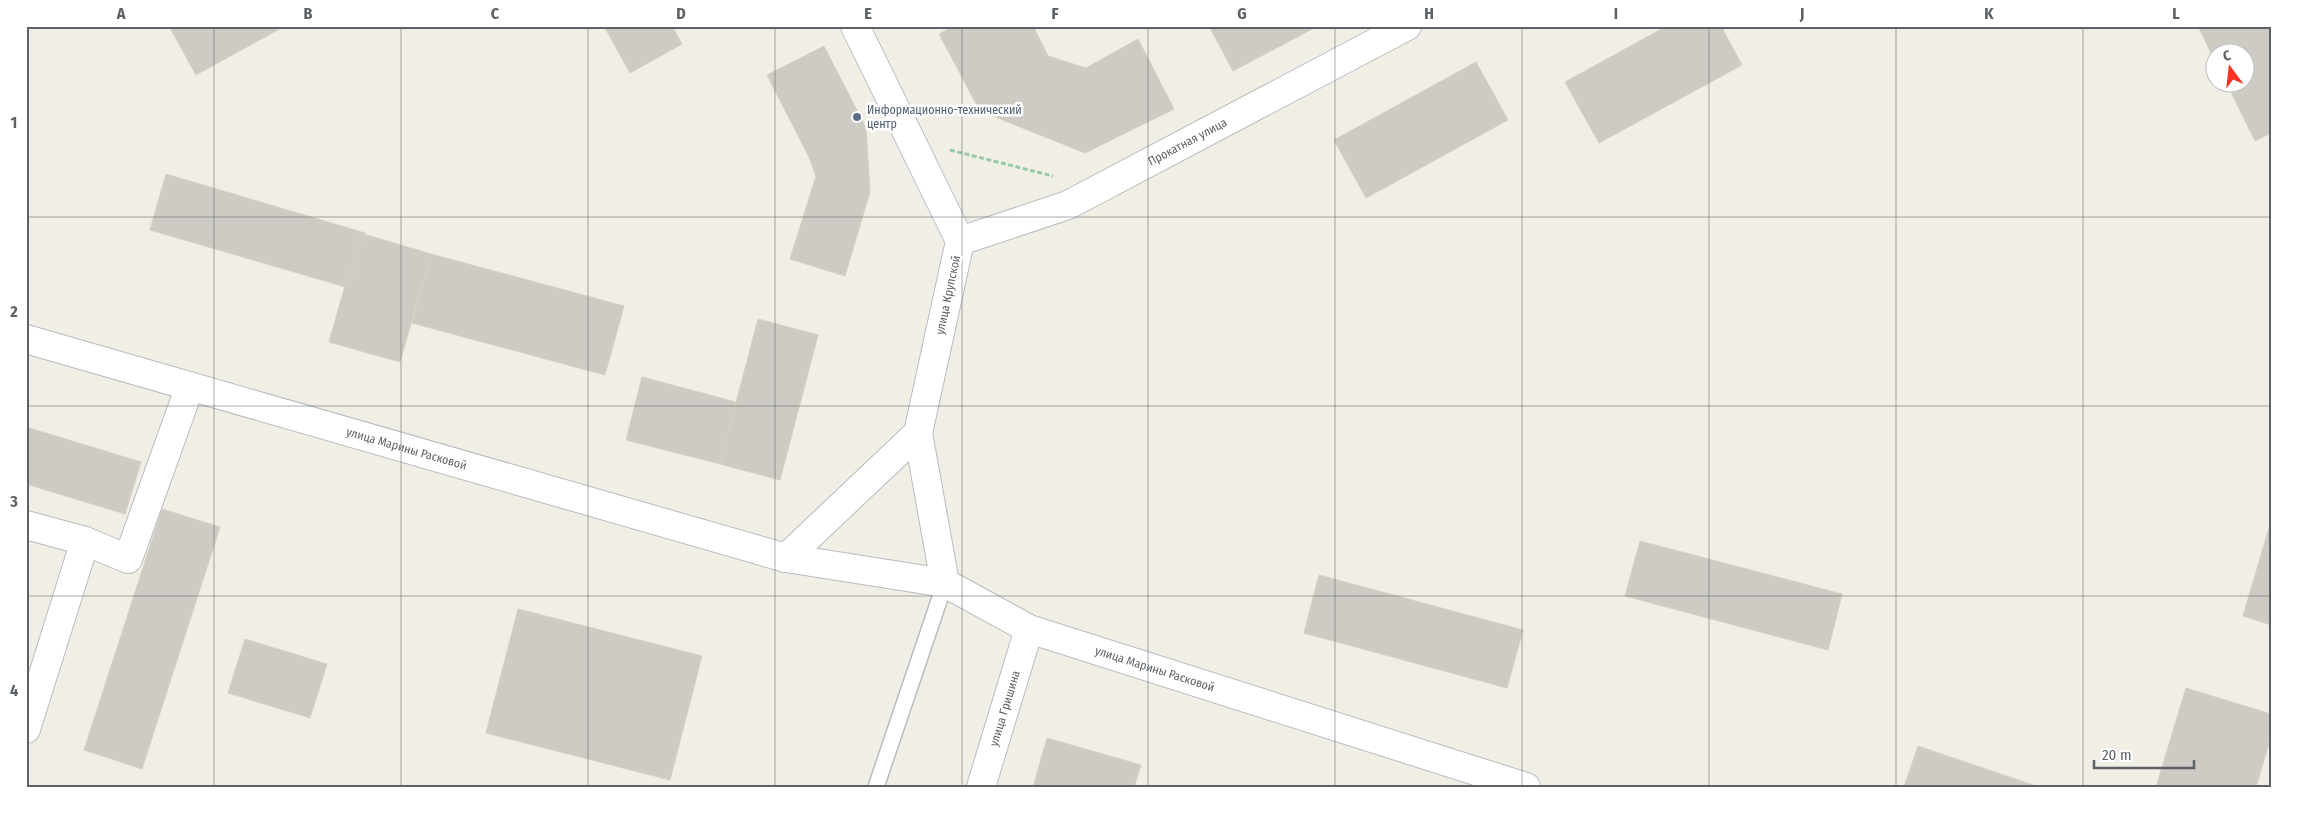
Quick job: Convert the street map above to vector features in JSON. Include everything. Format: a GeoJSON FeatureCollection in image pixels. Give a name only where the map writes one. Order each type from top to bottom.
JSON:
{"type":"FeatureCollection","features":[{"type":"Feature","properties":{"kind":"street","name":"улица Крупской"},"geometry":{"type":"LineString","coordinates":[[855,26],[960,241],[918,433],[945,583]]}},
{"type":"Feature","properties":{"kind":"street","name":"Прокатная улица"},"geometry":{"type":"LineString","coordinates":[[960,241],[1068,205],[1406,26]]}},
{"type":"Feature","properties":{"kind":"street","name":"улица Марины Расковой"},"geometry":{"type":"LineString","coordinates":[[26,339],[786,558],[945,583],[1029,629],[1526,787]]}},
{"type":"Feature","properties":{"kind":"street"},"geometry":{"type":"LineString","coordinates":[[26,525],[84,541],[128,559],[190,386]]}},
{"type":"Feature","properties":{"kind":"street"},"geometry":{"type":"LineString","coordinates":[[786,558],[918,433]]}},
{"type":"Feature","properties":{"kind":"street"},"geometry":{"type":"LineString","coordinates":[[26,729],[84,541]]}},
{"type":"Feature","properties":{"kind":"street","name":"улица Гришина"},"geometry":{"type":"LineString","coordinates":[[980,787],[1029,629]]}},
{"type":"Feature","properties":{"kind":"lane"},"geometry":{"type":"LineString","coordinates":[[876,787],[945,583]]}},
{"type":"Feature","properties":{"kind":"path"},"geometry":{"type":"LineString","coordinates":[[942,148],[1058,177]]}},
{"type":"Feature","properties":{"kind":"building"},"geometry":{"type":"Polygon","coordinates":[[[169,26],[285,26],[196,75],[169,26]]]}},
{"type":"Feature","properties":{"kind":"building"},"geometry":{"type":"Polygon","coordinates":[[[604,26],[672,26],[682,44],[630,73],[604,26]]]}},
{"type":"Feature","properties":{"kind":"building"},"geometry":{"type":"Polygon","coordinates":[[[954,26],[1033,26],[1048,56],[1086,68],[1138,39],[1174,109],[1085,153],[980,111],[939,34],[954,26]]]}},
{"type":"Feature","properties":{"kind":"building"},"geometry":{"type":"Polygon","coordinates":[[[1209,26],[1318,26],[1233,71],[1209,26]]]}},
{"type":"Feature","properties":{"kind":"building"},"geometry":{"type":"Polygon","coordinates":[[[1667,26],[1721,26],[1742,65],[1599,143],[1565,82],[1667,26]]]}},
{"type":"Feature","properties":{"kind":"building"},"geometry":{"type":"Polygon","coordinates":[[[2198,26],[2271,26],[2271,133],[2255,141],[2231,92],[2254,92],[2254,42],[2206,42],[2198,26]]]}},
{"type":"Feature","properties":{"kind":"building"},"geometry":{"type":"Polygon","coordinates":[[[824,46],[866,128],[870,192],[845,276],[790,259],[816,176],[809,157],[767,75],[824,46]]]}},
{"type":"Feature","properties":{"kind":"building"},"geometry":{"type":"Polygon","coordinates":[[[1476,62],[1508,120],[1366,198],[1334,140],[1476,62]]]}},
{"type":"Feature","properties":{"kind":"building"},"geometry":{"type":"Polygon","coordinates":[[[166,174],[365,233],[349,288],[150,230],[166,174]]]}},
{"type":"Feature","properties":{"kind":"building"},"geometry":{"type":"Polygon","coordinates":[[[360,233],[431,254],[400,362],[329,342],[360,233]]]}},
{"type":"Feature","properties":{"kind":"building"},"geometry":{"type":"Polygon","coordinates":[[[431,254],[624,306],[605,375],[412,323],[431,254]]]}},
{"type":"Feature","properties":{"kind":"building"},"geometry":{"type":"Polygon","coordinates":[[[758,319],[818,335],[780,480],[720,464],[758,319]]]}},
{"type":"Feature","properties":{"kind":"building"},"geometry":{"type":"Polygon","coordinates":[[[642,377],[736,402],[720,464],[626,440],[642,377]]]}},
{"type":"Feature","properties":{"kind":"building"},"geometry":{"type":"Polygon","coordinates":[[[26,427],[141,462],[125,514],[26,484],[26,427]]]}},
{"type":"Feature","properties":{"kind":"building"},"geometry":{"type":"Polygon","coordinates":[[[162,509],[220,527],[142,769],[84,750],[162,509]]]}},
{"type":"Feature","properties":{"kind":"building"},"geometry":{"type":"Polygon","coordinates":[[[2271,521],[2271,625],[2243,616],[2271,521]]]}},
{"type":"Feature","properties":{"kind":"building"},"geometry":{"type":"Polygon","coordinates":[[[1640,541],[1842,594],[1828,650],[1625,596],[1640,541]]]}},
{"type":"Feature","properties":{"kind":"building"},"geometry":{"type":"Polygon","coordinates":[[[1319,575],[1523,630],[1507,688],[1304,633],[1319,575]]]}},
{"type":"Feature","properties":{"kind":"building"},"geometry":{"type":"Polygon","coordinates":[[[518,609],[702,656],[670,780],[486,733],[518,609]]]}},
{"type":"Feature","properties":{"kind":"building"},"geometry":{"type":"Polygon","coordinates":[[[245,639],[327,664],[310,718],[228,693],[245,639]]]}},
{"type":"Feature","properties":{"kind":"building"},"geometry":{"type":"Polygon","coordinates":[[[2186,688],[2271,714],[2271,737],[2256,787],[2156,787],[2186,688]]]}},
{"type":"Feature","properties":{"kind":"building"},"geometry":{"type":"Polygon","coordinates":[[[1047,738],[1141,765],[1134,787],[1033,787],[1047,738]]]}},
{"type":"Feature","properties":{"kind":"building"},"geometry":{"type":"Polygon","coordinates":[[[1918,746],[2039,787],[1904,787],[1918,746]]]}},
{"type":"Feature","properties":{"kind":"place","name":"Информационно-технический центр"},"geometry":{"type":"Point","coordinates":[857,117]}}]}
